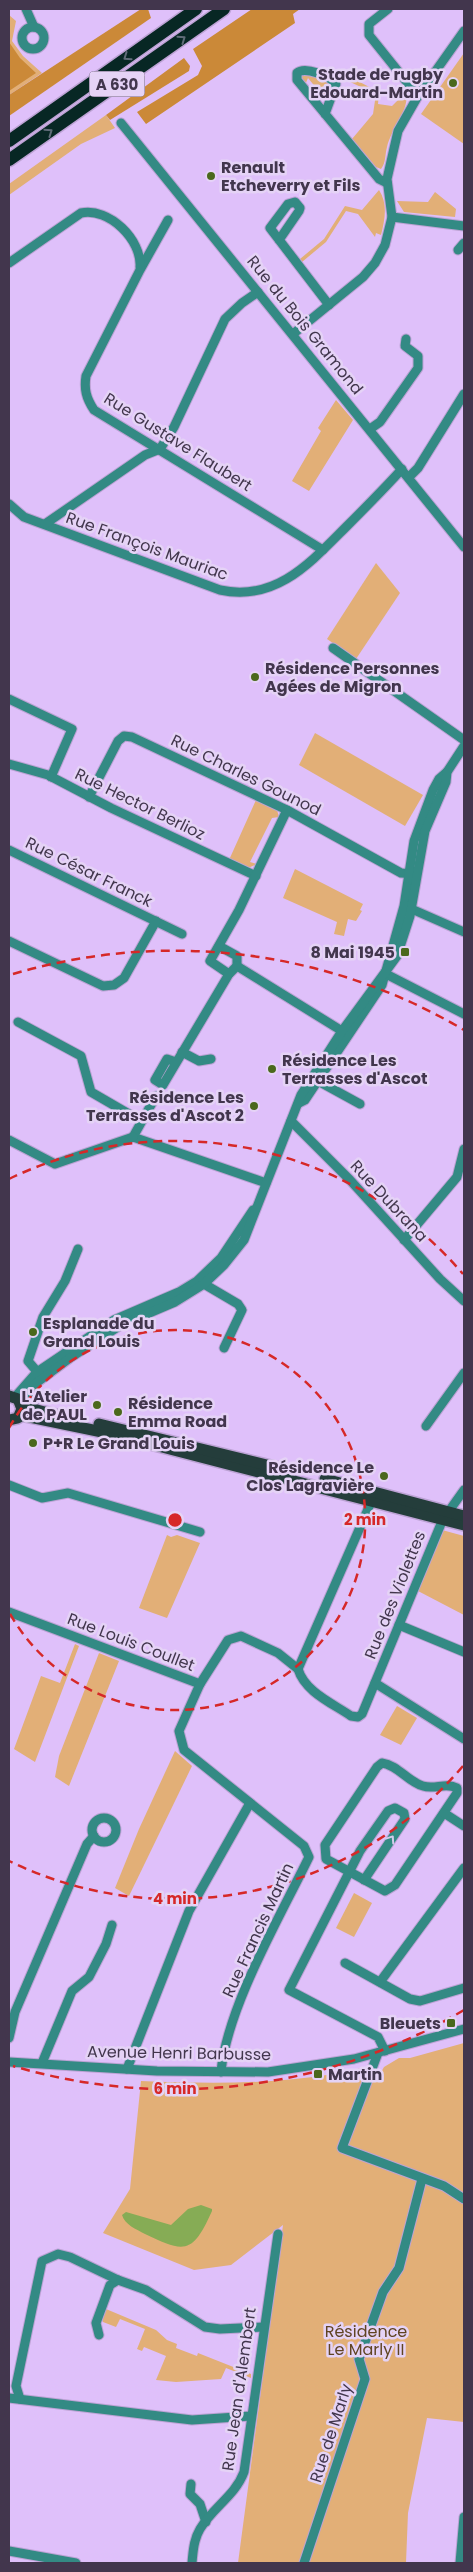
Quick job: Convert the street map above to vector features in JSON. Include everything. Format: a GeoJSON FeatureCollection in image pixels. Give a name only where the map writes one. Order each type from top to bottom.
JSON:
{"type":"FeatureCollection","features":[{"type":"Feature","properties":{"kind":"highway","name":"A 630"},"geometry":{"type":"LineString","coordinates":[[9,141],[196,9]]}},
{"type":"Feature","properties":{"kind":"highway","name":"A 630"},"geometry":{"type":"LineString","coordinates":[[9,160],[224,9]]}},
{"type":"Feature","properties":{"kind":"main road"},"geometry":{"type":"LineString","coordinates":[[14,1410],[446,1515],[464,1516]]}},
{"type":"Feature","properties":{"kind":"main road"},"geometry":{"type":"LineString","coordinates":[[446,1515],[464,1525]]}},
{"type":"Feature","properties":{"kind":"street"},"geometry":{"type":"LineString","coordinates":[[26,9],[34,26]]}},
{"type":"Feature","properties":{"kind":"street"},"geometry":{"type":"LineString","coordinates":[[388,9],[369,24],[369,35],[418,96]]}},
{"type":"Feature","properties":{"kind":"street"},"geometry":{"type":"LineString","coordinates":[[293,334],[363,277],[375,263],[385,245],[392,217],[387,183],[398,131],[418,96],[464,31]]}},
{"type":"Feature","properties":{"kind":"street"},"geometry":{"type":"LineString","coordinates":[[325,114],[336,84],[333,80],[305,70],[299,70],[297,80],[377,178],[387,183]]}},
{"type":"Feature","properties":{"kind":"street","name":"Rue du Bois Gramond"},"geometry":{"type":"LineString","coordinates":[[121,123],[464,547]]}},
{"type":"Feature","properties":{"kind":"street"},"geometry":{"type":"LineString","coordinates":[[9,263],[81,213],[93,212],[111,219],[134,242],[141,258],[140,270]]}},
{"type":"Feature","properties":{"kind":"street"},"geometry":{"type":"LineString","coordinates":[[392,217],[464,226]]}},
{"type":"Feature","properties":{"kind":"street","name":"Rue Gustave Flaubert"},"geometry":{"type":"LineString","coordinates":[[168,220],[140,270],[86,376],[86,395],[94,410],[322,550]]}},
{"type":"Feature","properties":{"kind":"street"},"geometry":{"type":"LineString","coordinates":[[279,240],[329,305]]}},
{"type":"Feature","properties":{"kind":"street"},"geometry":{"type":"LineString","coordinates":[[45,524],[145,455],[160,449],[174,427],[225,319],[242,302],[258,292]]}},
{"type":"Feature","properties":{"kind":"street"},"geometry":{"type":"LineString","coordinates":[[370,429],[380,422],[418,368],[418,356],[405,346],[406,339]]}},
{"type":"Feature","properties":{"kind":"street"},"geometry":{"type":"LineString","coordinates":[[409,478],[418,468],[464,394]]}},
{"type":"Feature","properties":{"kind":"street","name":"Rue François Mauriac"},"geometry":{"type":"LineString","coordinates":[[9,504],[24,517],[220,590],[236,593],[252,592],[279,582],[307,566],[402,470]]}},
{"type":"Feature","properties":{"kind":"street"},"geometry":{"type":"LineString","coordinates":[[333,648],[464,740]]}},
{"type":"Feature","properties":{"kind":"street"},"geometry":{"type":"LineString","coordinates":[[9,698],[72,729],[51,777]]}},
{"type":"Feature","properties":{"kind":"street","name":"Rue Charles Gounod"},"geometry":{"type":"LineString","coordinates":[[89,797],[118,741],[127,736],[288,810],[400,873],[412,874]]}},
{"type":"Feature","properties":{"kind":"street"},"geometry":{"type":"LineString","coordinates":[[299,1103],[305,1100],[382,985],[408,907],[412,874],[431,813],[446,782],[448,772],[464,746]]}},
{"type":"Feature","properties":{"kind":"street","name":"Rue Hector Berlioz"},"geometry":{"type":"LineString","coordinates":[[9,764],[51,777],[256,876]]}},
{"type":"Feature","properties":{"kind":"street"},"geometry":{"type":"LineString","coordinates":[[229,974],[210,962],[256,876],[288,810]]}},
{"type":"Feature","properties":{"kind":"street","name":"Rue César Franck"},"geometry":{"type":"LineString","coordinates":[[9,850],[182,934]]}},
{"type":"Feature","properties":{"kind":"street"},"geometry":{"type":"LineString","coordinates":[[408,907],[464,932]]}},
{"type":"Feature","properties":{"kind":"street"},"geometry":{"type":"LineString","coordinates":[[9,940],[103,986],[109,987],[124,978],[156,920]]}},
{"type":"Feature","properties":{"kind":"street"},"geometry":{"type":"LineString","coordinates":[[176,1062],[229,974],[237,966],[237,956],[219,946]]}},
{"type":"Feature","properties":{"kind":"street"},"geometry":{"type":"LineString","coordinates":[[237,966],[342,1031]]}},
{"type":"Feature","properties":{"kind":"street"},"geometry":{"type":"LineString","coordinates":[[386,974],[464,1014]]}},
{"type":"Feature","properties":{"kind":"street"},"geometry":{"type":"LineString","coordinates":[[14,1410],[40,1375],[114,1320],[179,1292],[197,1281],[221,1258],[256,1205],[292,1121],[301,1095],[342,1031],[376,983],[386,974]]}},
{"type":"Feature","properties":{"kind":"street"},"geometry":{"type":"LineString","coordinates":[[18,1022],[81,1056],[91,1092],[141,1121]]}},
{"type":"Feature","properties":{"kind":"street"},"geometry":{"type":"LineString","coordinates":[[182,1052],[200,1062],[211,1060]]}},
{"type":"Feature","properties":{"kind":"street"},"geometry":{"type":"LineString","coordinates":[[318,1081],[360,1104]]}},
{"type":"Feature","properties":{"kind":"street"},"geometry":{"type":"LineString","coordinates":[[133,1137],[156,1096]]}},
{"type":"Feature","properties":{"kind":"street","name":"Rue Dubrana"},"geometry":{"type":"LineString","coordinates":[[292,1121],[350,1180],[440,1279],[464,1301]]}},
{"type":"Feature","properties":{"kind":"street"},"geometry":{"type":"LineString","coordinates":[[9,1140],[55,1164],[133,1137],[266,1183]]}},
{"type":"Feature","properties":{"kind":"street"},"geometry":{"type":"LineString","coordinates":[[404,1240],[457,1177],[464,1149]]}},
{"type":"Feature","properties":{"kind":"street"},"geometry":{"type":"LineString","coordinates":[[40,1375],[114,1329],[175,1302],[204,1284],[224,1266],[244,1240],[252,1224],[256,1205]]}},
{"type":"Feature","properties":{"kind":"street"},"geometry":{"type":"LineString","coordinates":[[40,1375],[28,1360],[43,1317],[65,1281],[78,1249]]}},
{"type":"Feature","properties":{"kind":"street"},"geometry":{"type":"LineString","coordinates":[[204,1284],[238,1304],[242,1310],[224,1348]]}},
{"type":"Feature","properties":{"kind":"street"},"geometry":{"type":"LineString","coordinates":[[426,1426],[464,1373]]}},
{"type":"Feature","properties":{"kind":"street"},"geometry":{"type":"LineString","coordinates":[[9,1485],[42,1498],[68,1493],[200,1532]]}},
{"type":"Feature","properties":{"kind":"street"},"geometry":{"type":"LineString","coordinates":[[446,1515],[464,1490]]}},
{"type":"Feature","properties":{"kind":"street"},"geometry":{"type":"LineString","coordinates":[[298,1669],[374,1496]]}},
{"type":"Feature","properties":{"kind":"street","name":"Rue des Violettes"},"geometry":{"type":"LineString","coordinates":[[358,1717],[362,1714],[446,1515]]}},
{"type":"Feature","properties":{"kind":"street","name":"Rue Louis Coullet"},"geometry":{"type":"LineString","coordinates":[[9,1612],[200,1684],[228,1640],[240,1636],[278,1653],[298,1669],[307,1687],[351,1716],[358,1717]]}},
{"type":"Feature","properties":{"kind":"street"},"geometry":{"type":"LineString","coordinates":[[399,1625],[464,1652]]}},
{"type":"Feature","properties":{"kind":"street","name":"Rue Francis Martin"},"geometry":{"type":"LineString","coordinates":[[200,1684],[179,1731],[180,1741],[184,1750],[304,1846],[310,1857],[245,1991],[232,2027],[221,2072]]}},
{"type":"Feature","properties":{"kind":"street","name":"Rue des Violettes"},"geometry":{"type":"LineString","coordinates":[[375,1684],[464,1739]]}},
{"type":"Feature","properties":{"kind":"street"},"geometry":{"type":"LineString","coordinates":[[382,1763],[389,1764],[423,1786],[449,1784],[457,1788],[458,1793],[391,1889],[385,1890],[350,1874],[326,1859],[325,1845],[382,1763]]}},
{"type":"Feature","properties":{"kind":"street"},"geometry":{"type":"LineString","coordinates":[[127,2069],[189,1911],[250,1802]]}},
{"type":"Feature","properties":{"kind":"street"},"geometry":{"type":"LineString","coordinates":[[364,1880],[405,1819],[404,1813],[395,1808],[388,1811],[360,1851],[350,1874],[289,1990],[378,2037],[382,2052],[342,2148],[444,2186],[464,2199]]}},
{"type":"Feature","properties":{"kind":"street"},"geometry":{"type":"LineString","coordinates":[[444,1813],[464,1826]]}},
{"type":"Feature","properties":{"kind":"street"},"geometry":{"type":"LineString","coordinates":[[9,2038],[15,2012],[87,1844],[94,1836]]}},
{"type":"Feature","properties":{"kind":"street"},"geometry":{"type":"LineString","coordinates":[[380,1982],[464,1868]]}},
{"type":"Feature","properties":{"kind":"street"},"geometry":{"type":"LineString","coordinates":[[42,2063],[72,1991],[89,1976],[103,1951],[112,1925]]}},
{"type":"Feature","properties":{"kind":"street"},"geometry":{"type":"LineString","coordinates":[[345,1963],[410,1999],[420,2001],[464,1988]]}},
{"type":"Feature","properties":{"kind":"street","name":"Avenue Henri Barbusse"},"geometry":{"type":"LineString","coordinates":[[9,2062],[221,2072],[282,2070],[329,2064],[382,2052],[464,2029]]}},
{"type":"Feature","properties":{"kind":"street","name":"Rue de Marly"},"geometry":{"type":"LineString","coordinates":[[304,2563],[365,2379],[358,2359],[383,2292],[399,2268],[422,2179]]}},
{"type":"Feature","properties":{"kind":"street","name":"Rue Jean d'Alembert"},"geometry":{"type":"LineString","coordinates":[[192,2563],[197,2536],[206,2522],[235,2491],[244,2472],[263,2327],[278,2234]]}},
{"type":"Feature","properties":{"kind":"street"},"geometry":{"type":"LineString","coordinates":[[20,2399],[16,2386],[42,2261],[58,2254],[146,2290],[205,2327],[220,2329],[263,2327]]}},
{"type":"Feature","properties":{"kind":"street"},"geometry":{"type":"LineString","coordinates":[[99,2335],[96,2323],[110,2285],[118,2280]]}},
{"type":"Feature","properties":{"kind":"street"},"geometry":{"type":"LineString","coordinates":[[9,2398],[192,2420],[251,2416]]}},
{"type":"Feature","properties":{"kind":"street"},"geometry":{"type":"LineString","coordinates":[[191,2484],[190,2494],[200,2504],[206,2522]]}},
{"type":"Feature","properties":{"kind":"street"},"geometry":{"type":"LineString","coordinates":[[461,2560],[464,2517]]}},
{"type":"Feature","properties":{"kind":"street"},"geometry":{"type":"LineString","coordinates":[[9,2551],[76,2563]]}},
{"type":"Feature","properties":{"kind":"green space"},"geometry":{"type":"Polygon","coordinates":[[[9,15],[16,21],[12,41],[23,56],[42,73],[9,95],[9,15]]]}},
{"type":"Feature","properties":{"kind":"green space","name":"Stade de rugby Edouard-Martin"},"geometry":{"type":"Polygon","coordinates":[[[464,53],[464,144],[421,114],[464,53]]]}},
{"type":"Feature","properties":{"kind":"green space"},"geometry":{"type":"Polygon","coordinates":[[[307,72],[332,84],[326,100],[308,78],[305,85],[301,80],[303,73],[307,72]]]}},
{"type":"Feature","properties":{"kind":"green space"},"geometry":{"type":"Polygon","coordinates":[[[350,77],[379,92],[378,104],[392,106],[406,92],[403,113],[389,140],[385,161],[381,169],[376,167],[352,139],[373,114],[376,94],[348,81],[350,77]]]}},
{"type":"Feature","properties":{"kind":"green space"},"geometry":{"type":"Polygon","coordinates":[[[106,115],[115,128],[81,144],[9,195],[9,184],[106,115]]]}},
{"type":"Feature","properties":{"kind":"green space"},"geometry":{"type":"Polygon","coordinates":[[[379,190],[385,206],[381,235],[376,233],[375,237],[358,214],[346,211],[326,242],[302,262],[300,259],[324,239],[345,206],[362,210],[379,190]]]}},
{"type":"Feature","properties":{"kind":"green space"},"geometry":{"type":"Polygon","coordinates":[[[435,192],[456,209],[455,217],[404,212],[397,201],[428,202],[435,192]]]}},
{"type":"Feature","properties":{"kind":"green space"},"geometry":{"type":"Polygon","coordinates":[[[336,400],[353,420],[309,491],[292,481],[321,431],[318,428],[336,400]]]}},
{"type":"Feature","properties":{"kind":"green space"},"geometry":{"type":"Polygon","coordinates":[[[376,563],[400,593],[356,659],[327,639],[376,563]]]}},
{"type":"Feature","properties":{"kind":"green space"},"geometry":{"type":"Polygon","coordinates":[[[315,733],[423,795],[405,826],[299,765],[315,733]]]}},
{"type":"Feature","properties":{"kind":"green space"},"geometry":{"type":"Polygon","coordinates":[[[256,800],[277,810],[279,817],[272,818],[250,862],[257,864],[248,868],[229,860],[256,800]]]}},
{"type":"Feature","properties":{"kind":"green space"},"geometry":{"type":"Polygon","coordinates":[[[295,869],[363,904],[360,910],[362,911],[356,921],[348,919],[344,936],[334,934],[337,922],[283,898],[295,869]]]}},
{"type":"Feature","properties":{"kind":"green space"},"geometry":{"type":"Polygon","coordinates":[[[442,1530],[464,1536],[464,1615],[418,1591],[442,1530]]]}},
{"type":"Feature","properties":{"kind":"green space"},"geometry":{"type":"Polygon","coordinates":[[[167,1535],[171,1537],[177,1535],[200,1543],[167,1618],[139,1608],[167,1535]]]}},
{"type":"Feature","properties":{"kind":"green space"},"geometry":{"type":"Polygon","coordinates":[[[75,1644],[79,1646],[35,1762],[14,1749],[41,1676],[60,1683],[75,1644]]]}},
{"type":"Feature","properties":{"kind":"green space"},"geometry":{"type":"Polygon","coordinates":[[[99,1653],[119,1661],[69,1786],[55,1777],[59,1756],[99,1653]]]}},
{"type":"Feature","properties":{"kind":"green space"},"geometry":{"type":"Polygon","coordinates":[[[397,1706],[417,1718],[401,1745],[380,1735],[397,1706]]]}},
{"type":"Feature","properties":{"kind":"green space"},"geometry":{"type":"Polygon","coordinates":[[[175,1751],[192,1766],[129,1896],[115,1888],[139,1829],[175,1751]]]}},
{"type":"Feature","properties":{"kind":"green space"},"geometry":{"type":"Polygon","coordinates":[[[354,1893],[372,1903],[354,1937],[336,1928],[354,1893]]]}},
{"type":"Feature","properties":{"kind":"green space","name":"Résidence Le Marly II"},"geometry":{"type":"Polygon","coordinates":[[[464,2043],[464,2422],[427,2418],[408,2513],[406,2563],[238,2563],[283,2225],[231,2265],[194,2270],[103,2233],[130,2189],[141,2081],[252,2082],[308,2078],[362,2068],[366,2074],[380,2074],[384,2067],[399,2058],[410,2058],[464,2043]]]}},
{"type":"Feature","properties":{"kind":"green space"},"geometry":{"type":"Polygon","coordinates":[[[106,2309],[156,2330],[167,2340],[177,2344],[176,2348],[197,2356],[198,2353],[251,2374],[251,2378],[226,2368],[221,2379],[176,2382],[156,2380],[166,2356],[144,2347],[142,2351],[137,2349],[145,2329],[120,2319],[116,2327],[103,2322],[102,2319],[106,2309]]]}},
{"type":"Feature","properties":{"kind":"shaded area"},"geometry":{"type":"Polygon","coordinates":[[[141,9],[148,9],[151,18],[9,116],[9,95],[141,9]]]}},
{"type":"Feature","properties":{"kind":"shaded area"},"geometry":{"type":"Polygon","coordinates":[[[252,9],[300,9],[293,14],[295,23],[146,124],[137,112],[198,75],[202,66],[193,49],[252,9]]]}},
{"type":"Feature","properties":{"kind":"shaded area"},"geometry":{"type":"Polygon","coordinates":[[[9,42],[20,58],[36,73],[9,91],[9,42]]]}},
{"type":"Feature","properties":{"kind":"shaded area"},"geometry":{"type":"Polygon","coordinates":[[[184,58],[190,66],[189,71],[110,120],[106,115],[184,58]]]}},
{"type":"Feature","properties":{"kind":"shaded area"},"geometry":{"type":"Polygon","coordinates":[[[201,2205],[212,2209],[212,2211],[199,2235],[187,2246],[170,2245],[145,2234],[128,2224],[122,2215],[126,2212],[171,2225],[188,2209],[201,2205]]]}},
{"type":"Feature","properties":{"kind":"place","name":"Stade de rugby Edouard-Martin"},"geometry":{"type":"Point","coordinates":[453,83]}},
{"type":"Feature","properties":{"kind":"place","name":"Renault Etcheverry et Fils"},"geometry":{"type":"Point","coordinates":[211,176]}},
{"type":"Feature","properties":{"kind":"place","name":"Résidence Personnes Agées de Migron"},"geometry":{"type":"Point","coordinates":[255,677]}},
{"type":"Feature","properties":{"kind":"place","name":"8 Mai 1945"},"geometry":{"type":"Point","coordinates":[405,952]}},
{"type":"Feature","properties":{"kind":"place","name":"Résidence Les Terrasses d'Ascot"},"geometry":{"type":"Point","coordinates":[272,1069]}},
{"type":"Feature","properties":{"kind":"place","name":"Résidence Les Terrasses d'Ascot 2"},"geometry":{"type":"Point","coordinates":[254,1106]}},
{"type":"Feature","properties":{"kind":"place","name":"Esplanade du Grand Louis"},"geometry":{"type":"Point","coordinates":[33,1332]}},
{"type":"Feature","properties":{"kind":"place","name":"L'Atelier de PAUL"},"geometry":{"type":"Point","coordinates":[97,1405]}},
{"type":"Feature","properties":{"kind":"place","name":"Résidence Emma Road"},"geometry":{"type":"Point","coordinates":[118,1412]}},
{"type":"Feature","properties":{"kind":"place","name":"P+R Le Grand Louis"},"geometry":{"type":"Point","coordinates":[33,1443]}},
{"type":"Feature","properties":{"kind":"place","name":"Résidence Le Clos Lagravière"},"geometry":{"type":"Point","coordinates":[384,1476]}},
{"type":"Feature","properties":{"kind":"place","name":"Bleuets"},"geometry":{"type":"Point","coordinates":[451,2023]}},
{"type":"Feature","properties":{"kind":"place","name":"Martin"},"geometry":{"type":"Point","coordinates":[318,2074]}}]}
